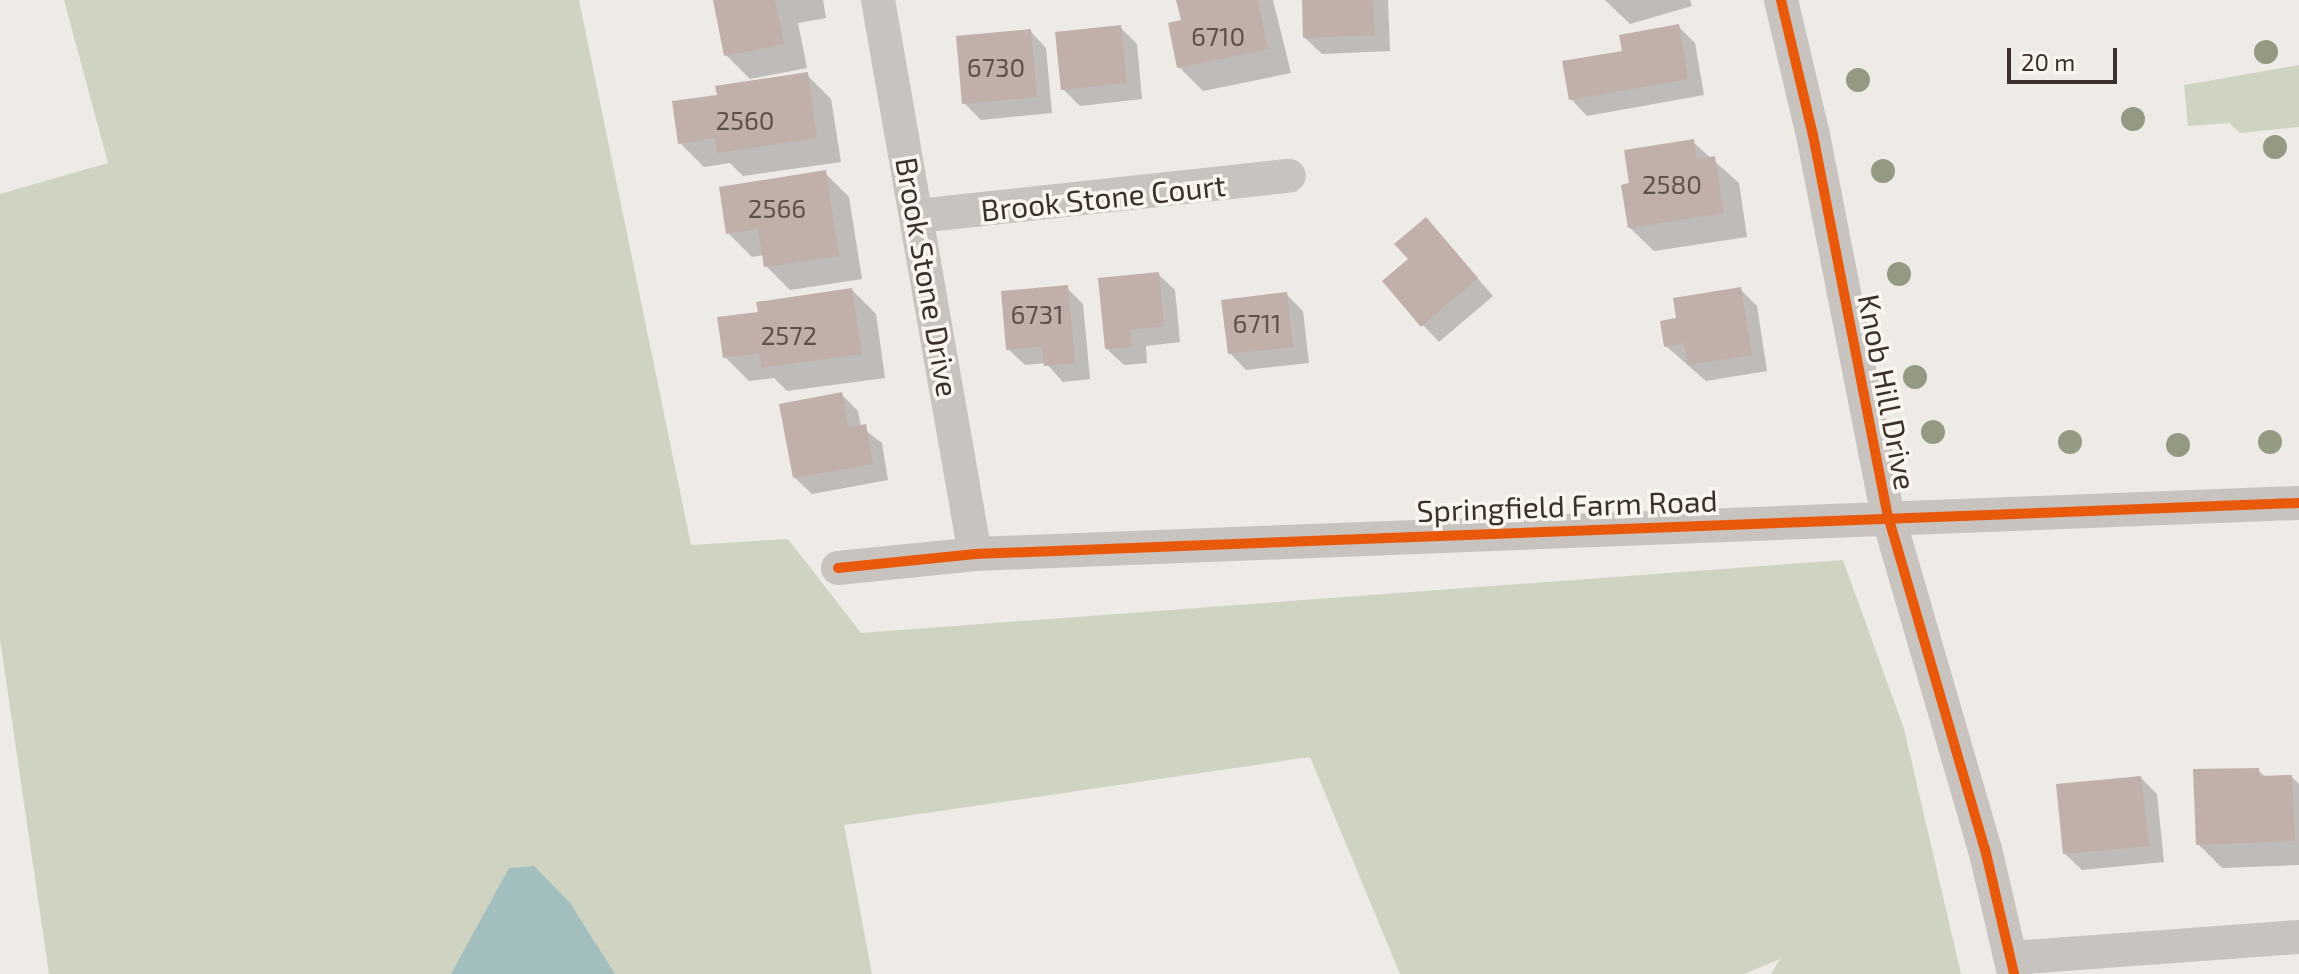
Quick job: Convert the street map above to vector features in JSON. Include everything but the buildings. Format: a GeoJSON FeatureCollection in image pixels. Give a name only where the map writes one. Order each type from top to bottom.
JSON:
{"type":"FeatureCollection","features":[{"type":"Feature","properties":{"kind":"street","name":"Brook Stone Drive"},"geometry":{"type":"LineString","coordinates":[[878,0],[975,554]]}},
{"type":"Feature","properties":{"kind":"street","name":"Knob Hill Drive"},"geometry":{"type":"LineString","coordinates":[[1781,0],[1813,135],[1888,516],[2013,966]]}},
{"type":"Feature","properties":{"kind":"street","name":"Brook Stone Court"},"geometry":{"type":"LineString","coordinates":[[918,216],[1289,176]]}},
{"type":"Feature","properties":{"kind":"street","name":"Springfield Farm Road"},"geometry":{"type":"LineString","coordinates":[[838,568],[975,554],[1888,516],[2299,503]]}},
{"type":"Feature","properties":{"kind":"street"},"geometry":{"type":"LineString","coordinates":[[2013,966],[2299,937]]}},
{"type":"Feature","properties":{"kind":"green space"},"geometry":{"type":"Polygon","coordinates":[[[64,0],[579,0],[691,545],[788,539],[861,633],[1843,560],[1904,729],[1961,974],[1771,974],[1780,959],[1744,974],[1400,974],[1310,757],[844,825],[872,974],[49,974],[0,639],[0,194],[108,163],[64,0]]]}},
{"type":"Feature","properties":{"kind":"green space"},"geometry":{"type":"Polygon","coordinates":[[[2299,65],[2299,127],[2240,133],[2229,123],[2188,126],[2184,85],[2299,65]]]}},
{"type":"Feature","properties":{"kind":"water"},"geometry":{"type":"Polygon","coordinates":[[[534,866],[570,903],[615,974],[451,974],[509,868],[534,866]]]}},
{"type":"Feature","properties":{"kind":"cycle path"},"geometry":{"type":"LineString","coordinates":[[1781,0],[1813,135],[1888,516],[1985,849],[2014,974]]}},
{"type":"Feature","properties":{"kind":"cycle path"},"geometry":{"type":"LineString","coordinates":[[838,568],[975,554],[2299,503]]}}]}
